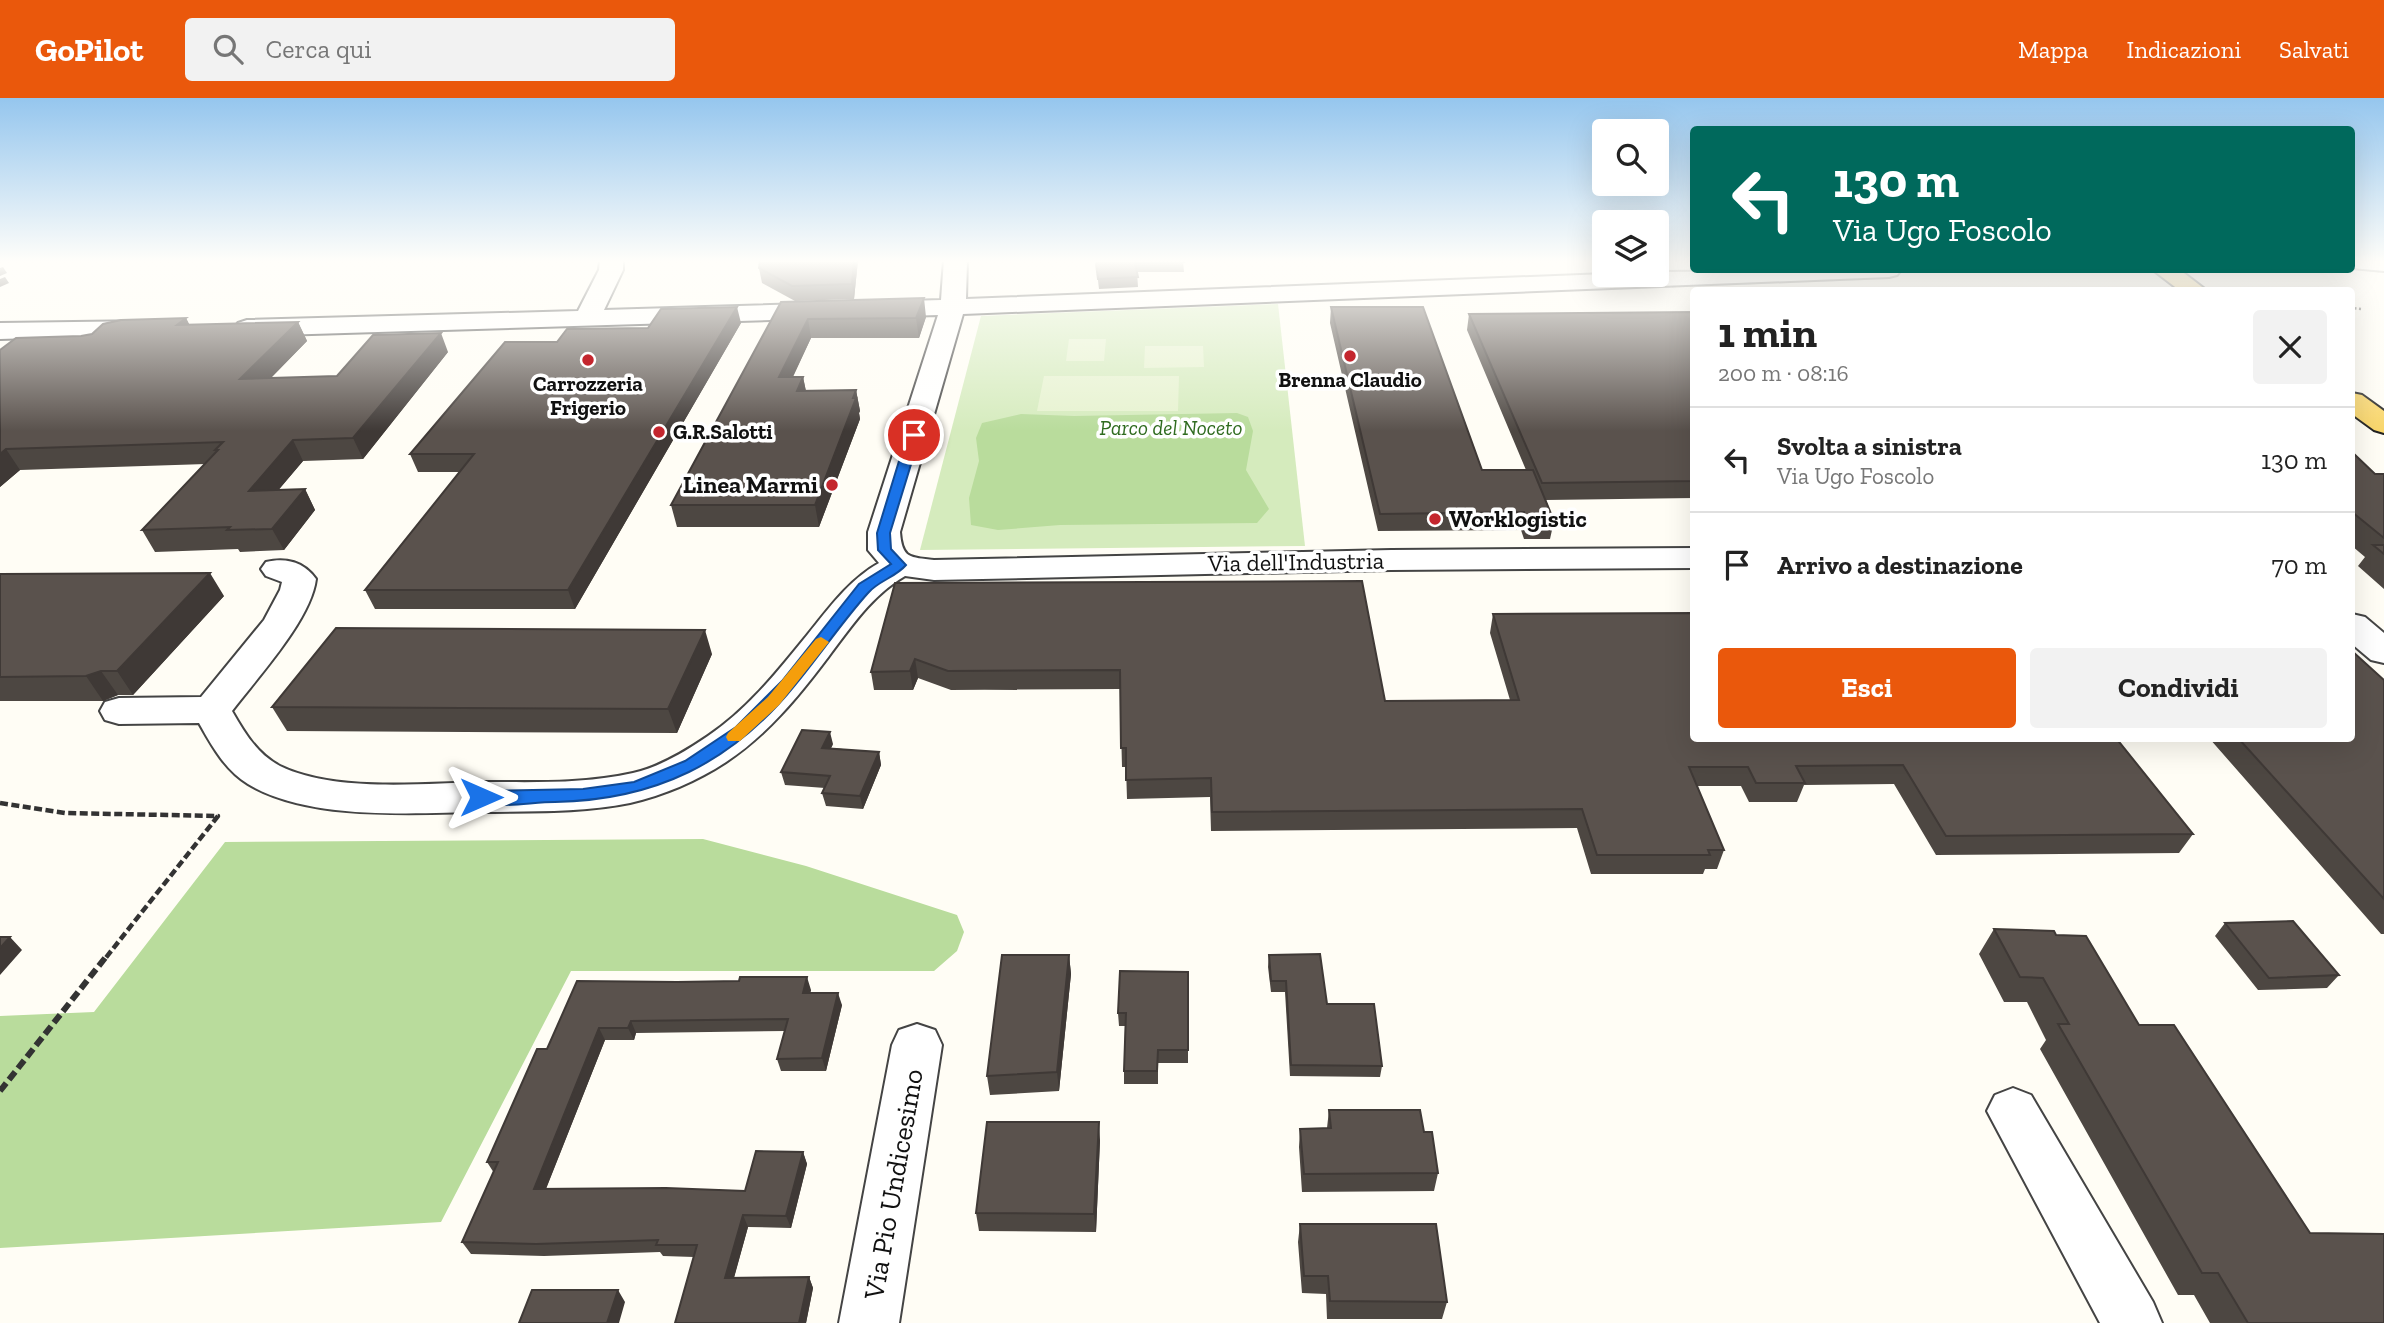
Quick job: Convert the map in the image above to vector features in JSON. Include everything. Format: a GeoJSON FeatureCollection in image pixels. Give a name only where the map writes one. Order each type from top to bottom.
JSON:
{"type":"FeatureCollection","features":[{"type":"Feature","properties":{"kind":"main road"},"geometry":{"type":"LineString","coordinates":[[2355,403],[2384,424]]}},
{"type":"Feature","properties":{"kind":"street"},"geometry":{"type":"LineString","coordinates":[[218,328],[615,317]]}},
{"type":"Feature","properties":{"kind":"street"},"geometry":{"type":"LineString","coordinates":[[212,710],[240,757],[267,776],[303,788],[349,794],[436,798],[583,795],[634,788],[691,765],[742,731],[781,693],[864,587],[899,565],[885,550],[884,533],[950,317]]}},
{"type":"Feature","properties":{"kind":"street"},"geometry":{"type":"LineString","coordinates":[[0,331],[177,328]]}},
{"type":"Feature","properties":{"kind":"street","name":"Via dell'Industria"},"geometry":{"type":"LineString","coordinates":[[899,565],[934,570],[1391,560],[1690,558]]}},
{"type":"Feature","properties":{"kind":"street"},"geometry":{"type":"LineString","coordinates":[[212,710],[287,612],[299,592],[299,579],[289,571],[278,569]]}},
{"type":"Feature","properties":{"kind":"street"},"geometry":{"type":"LineString","coordinates":[[2355,628],[2384,652]]}},
{"type":"Feature","properties":{"kind":"street"},"geometry":{"type":"LineString","coordinates":[[119,711],[212,710]]}},
{"type":"Feature","properties":{"kind":"street","name":"Via Pio Undicesimo"},"geometry":{"type":"LineString","coordinates":[[869,1323],[917,1045]]}},
{"type":"Feature","properties":{"kind":"street"},"geometry":{"type":"LineString","coordinates":[[2013,1111],[2132,1323]]}},
{"type":"Feature","properties":{"kind":"path"},"geometry":{"type":"LineString","coordinates":[[0,803],[65,813],[218,817],[0,1091]]}},
{"type":"Feature","properties":{"kind":"green space","name":"Parco del Noceto"},"geometry":{"type":"Polygon","coordinates":[[[981,317],[1279,317],[1305,546],[920,550],[981,317]]]}},
{"type":"Feature","properties":{"kind":"green space"},"geometry":{"type":"Polygon","coordinates":[[[1069,339],[1106,339],[1104,361],[1066,361],[1069,339]]]}},
{"type":"Feature","properties":{"kind":"green space"},"geometry":{"type":"Polygon","coordinates":[[[1145,346],[1203,346],[1204,367],[1144,368],[1145,346]]]}},
{"type":"Feature","properties":{"kind":"green space"},"geometry":{"type":"Polygon","coordinates":[[[1044,376],[1179,376],[1178,411],[1037,411],[1044,376]]]}},
{"type":"Feature","properties":{"kind":"green space"},"geometry":{"type":"Polygon","coordinates":[[[1237,413],[1248,417],[1253,431],[1246,470],[1269,509],[1257,523],[1060,525],[998,530],[971,525],[969,498],[979,461],[976,438],[982,423],[1021,414],[1074,416],[1237,413]]]}},
{"type":"Feature","properties":{"kind":"green space"},"geometry":{"type":"Polygon","coordinates":[[[703,839],[806,866],[957,915],[964,932],[957,951],[934,971],[571,971],[441,1222],[0,1248],[0,1016],[94,1012],[225,842],[703,839]]]}},
{"type":"Feature","properties":{"kind":"building"},"geometry":{"type":"Polygon","coordinates":[[[655,317],[731,317],[568,590],[365,590],[474,454],[410,454],[505,342],[557,342],[567,329],[648,328],[655,317]]]}},
{"type":"Feature","properties":{"kind":"building"},"geometry":{"type":"Polygon","coordinates":[[[773,317],[916,317],[808,319],[779,377],[803,377],[797,391],[856,390],[853,398],[856,398],[815,505],[671,505],[773,317]]]}},
{"type":"Feature","properties":{"kind":"building"},"geometry":{"type":"Polygon","coordinates":[[[1333,317],[1427,317],[1482,470],[1533,470],[1554,521],[1527,521],[1524,512],[1380,514],[1333,317]]]}},
{"type":"Feature","properties":{"kind":"building"},"geometry":{"type":"Polygon","coordinates":[[[1470,317],[1690,317],[1690,481],[1542,483],[1470,317]]]}},
{"type":"Feature","properties":{"kind":"building"},"geometry":{"type":"Polygon","coordinates":[[[186,318],[177,325],[298,322],[240,379],[337,376],[373,335],[441,333],[353,438],[293,440],[249,491],[305,489],[272,529],[227,530],[230,527],[142,530],[223,442],[6,449],[0,454],[0,350],[16,338],[81,336],[92,334],[103,324],[121,320],[186,318]]]}},
{"type":"Feature","properties":{"kind":"building"},"geometry":{"type":"Polygon","coordinates":[[[2355,455],[2375,474],[2384,474],[2384,538],[2355,514],[2355,455]]]}},
{"type":"Feature","properties":{"kind":"building"},"geometry":{"type":"Polygon","coordinates":[[[2373,545],[2384,545],[2384,554],[2373,545]]]}},
{"type":"Feature","properties":{"kind":"building"},"geometry":{"type":"Polygon","coordinates":[[[210,573],[117,671],[101,671],[86,676],[0,677],[0,574],[210,573]]]}},
{"type":"Feature","properties":{"kind":"building"},"geometry":{"type":"Polygon","coordinates":[[[1362,581],[1385,701],[1519,700],[1493,614],[1690,613],[1690,742],[2119,742],[2193,834],[1946,836],[1903,765],[1796,766],[1805,783],[1756,783],[1748,767],[1689,767],[1724,850],[1708,850],[1710,855],[1597,855],[1582,809],[1212,812],[1211,778],[1126,780],[1126,748],[1121,748],[1120,670],[948,671],[915,659],[910,671],[871,672],[895,583],[1362,581]]]}},
{"type":"Feature","properties":{"kind":"building"},"geometry":{"type":"Polygon","coordinates":[[[336,628],[705,630],[668,709],[272,707],[336,628]]]}},
{"type":"Feature","properties":{"kind":"building"},"geometry":{"type":"Polygon","coordinates":[[[2355,654],[2384,680],[2384,899],[2242,742],[2355,742],[2355,654]]]}},
{"type":"Feature","properties":{"kind":"building"},"geometry":{"type":"Polygon","coordinates":[[[802,730],[830,732],[822,748],[879,752],[860,796],[822,793],[830,776],[781,772],[802,730]]]}},
{"type":"Feature","properties":{"kind":"building"},"geometry":{"type":"Polygon","coordinates":[[[2293,921],[2339,975],[2269,978],[2225,923],[2293,921]]]}},
{"type":"Feature","properties":{"kind":"building"},"geometry":{"type":"Polygon","coordinates":[[[1994,929],[2054,931],[2056,935],[2086,936],[2139,1025],[2174,1025],[2310,1233],[2384,1234],[2384,1323],[2248,1323],[2218,1273],[2202,1273],[2058,1024],[2069,1024],[2043,978],[2020,977],[1994,929]]]}},
{"type":"Feature","properties":{"kind":"building"},"geometry":{"type":"Polygon","coordinates":[[[0,937],[10,937],[0,948],[0,937]]]}},
{"type":"Feature","properties":{"kind":"building"},"geometry":{"type":"Polygon","coordinates":[[[1320,954],[1327,1004],[1374,1004],[1382,1066],[1291,1065],[1286,981],[1271,981],[1269,955],[1320,954]]]}},
{"type":"Feature","properties":{"kind":"building"},"geometry":{"type":"Polygon","coordinates":[[[1002,955],[1069,955],[1057,1072],[987,1076],[1002,955]]]}},
{"type":"Feature","properties":{"kind":"building"},"geometry":{"type":"Polygon","coordinates":[[[1120,971],[1188,972],[1188,1050],[1158,1050],[1157,1071],[1124,1071],[1126,1013],[1118,1013],[1120,971]]]}},
{"type":"Feature","properties":{"kind":"building"},"geometry":{"type":"Polygon","coordinates":[[[740,977],[807,977],[803,993],[838,993],[822,1058],[777,1059],[788,1019],[631,1021],[628,1028],[599,1028],[534,1189],[666,1188],[745,1191],[756,1151],[803,1152],[786,1216],[743,1215],[725,1278],[809,1277],[799,1323],[675,1323],[697,1245],[656,1245],[658,1240],[536,1244],[462,1242],[498,1162],[487,1162],[537,1049],[547,1049],[577,981],[739,981],[740,977]]]}},
{"type":"Feature","properties":{"kind":"building"},"geometry":{"type":"Polygon","coordinates":[[[1329,1110],[1420,1110],[1424,1132],[1432,1132],[1438,1173],[1304,1174],[1300,1129],[1331,1128],[1329,1110]]]}},
{"type":"Feature","properties":{"kind":"building"},"geometry":{"type":"Polygon","coordinates":[[[987,1122],[1099,1122],[1094,1214],[976,1213],[987,1122]]]}},
{"type":"Feature","properties":{"kind":"building"},"geometry":{"type":"Polygon","coordinates":[[[1300,1224],[1436,1224],[1447,1302],[1330,1301],[1328,1276],[1304,1276],[1300,1224]]]}},
{"type":"Feature","properties":{"kind":"building"},"geometry":{"type":"Polygon","coordinates":[[[532,1290],[618,1290],[607,1323],[519,1323],[532,1290]]]}},
{"type":"Feature","properties":{"kind":"slow traffic"},"geometry":{"type":"LineString","coordinates":[[734,737],[773,701],[821,642]]}},
{"type":"Feature","properties":{"kind":"place","name":"Brenna Claudio"},"geometry":{"type":"Point","coordinates":[1350,356]}},
{"type":"Feature","properties":{"kind":"place","name":"Carrozzeria Frigerio"},"geometry":{"type":"Point","coordinates":[588,360]}},
{"type":"Feature","properties":{"kind":"place","name":"G.R.Salotti"},"geometry":{"type":"Point","coordinates":[659,432]}},
{"type":"Feature","properties":{"kind":"place","name":"Linea Marmi"},"geometry":{"type":"Point","coordinates":[832,485]}},
{"type":"Feature","properties":{"kind":"place","name":"Worklogistic"},"geometry":{"type":"Point","coordinates":[1435,519]}},
{"type":"Feature","properties":{"kind":"route"},"geometry":{"type":"LineString","coordinates":[[481,797],[549,797],[634,788],[691,765],[742,731],[788,684],[864,587],[899,565],[885,550],[884,533],[914,435]]}}]}
